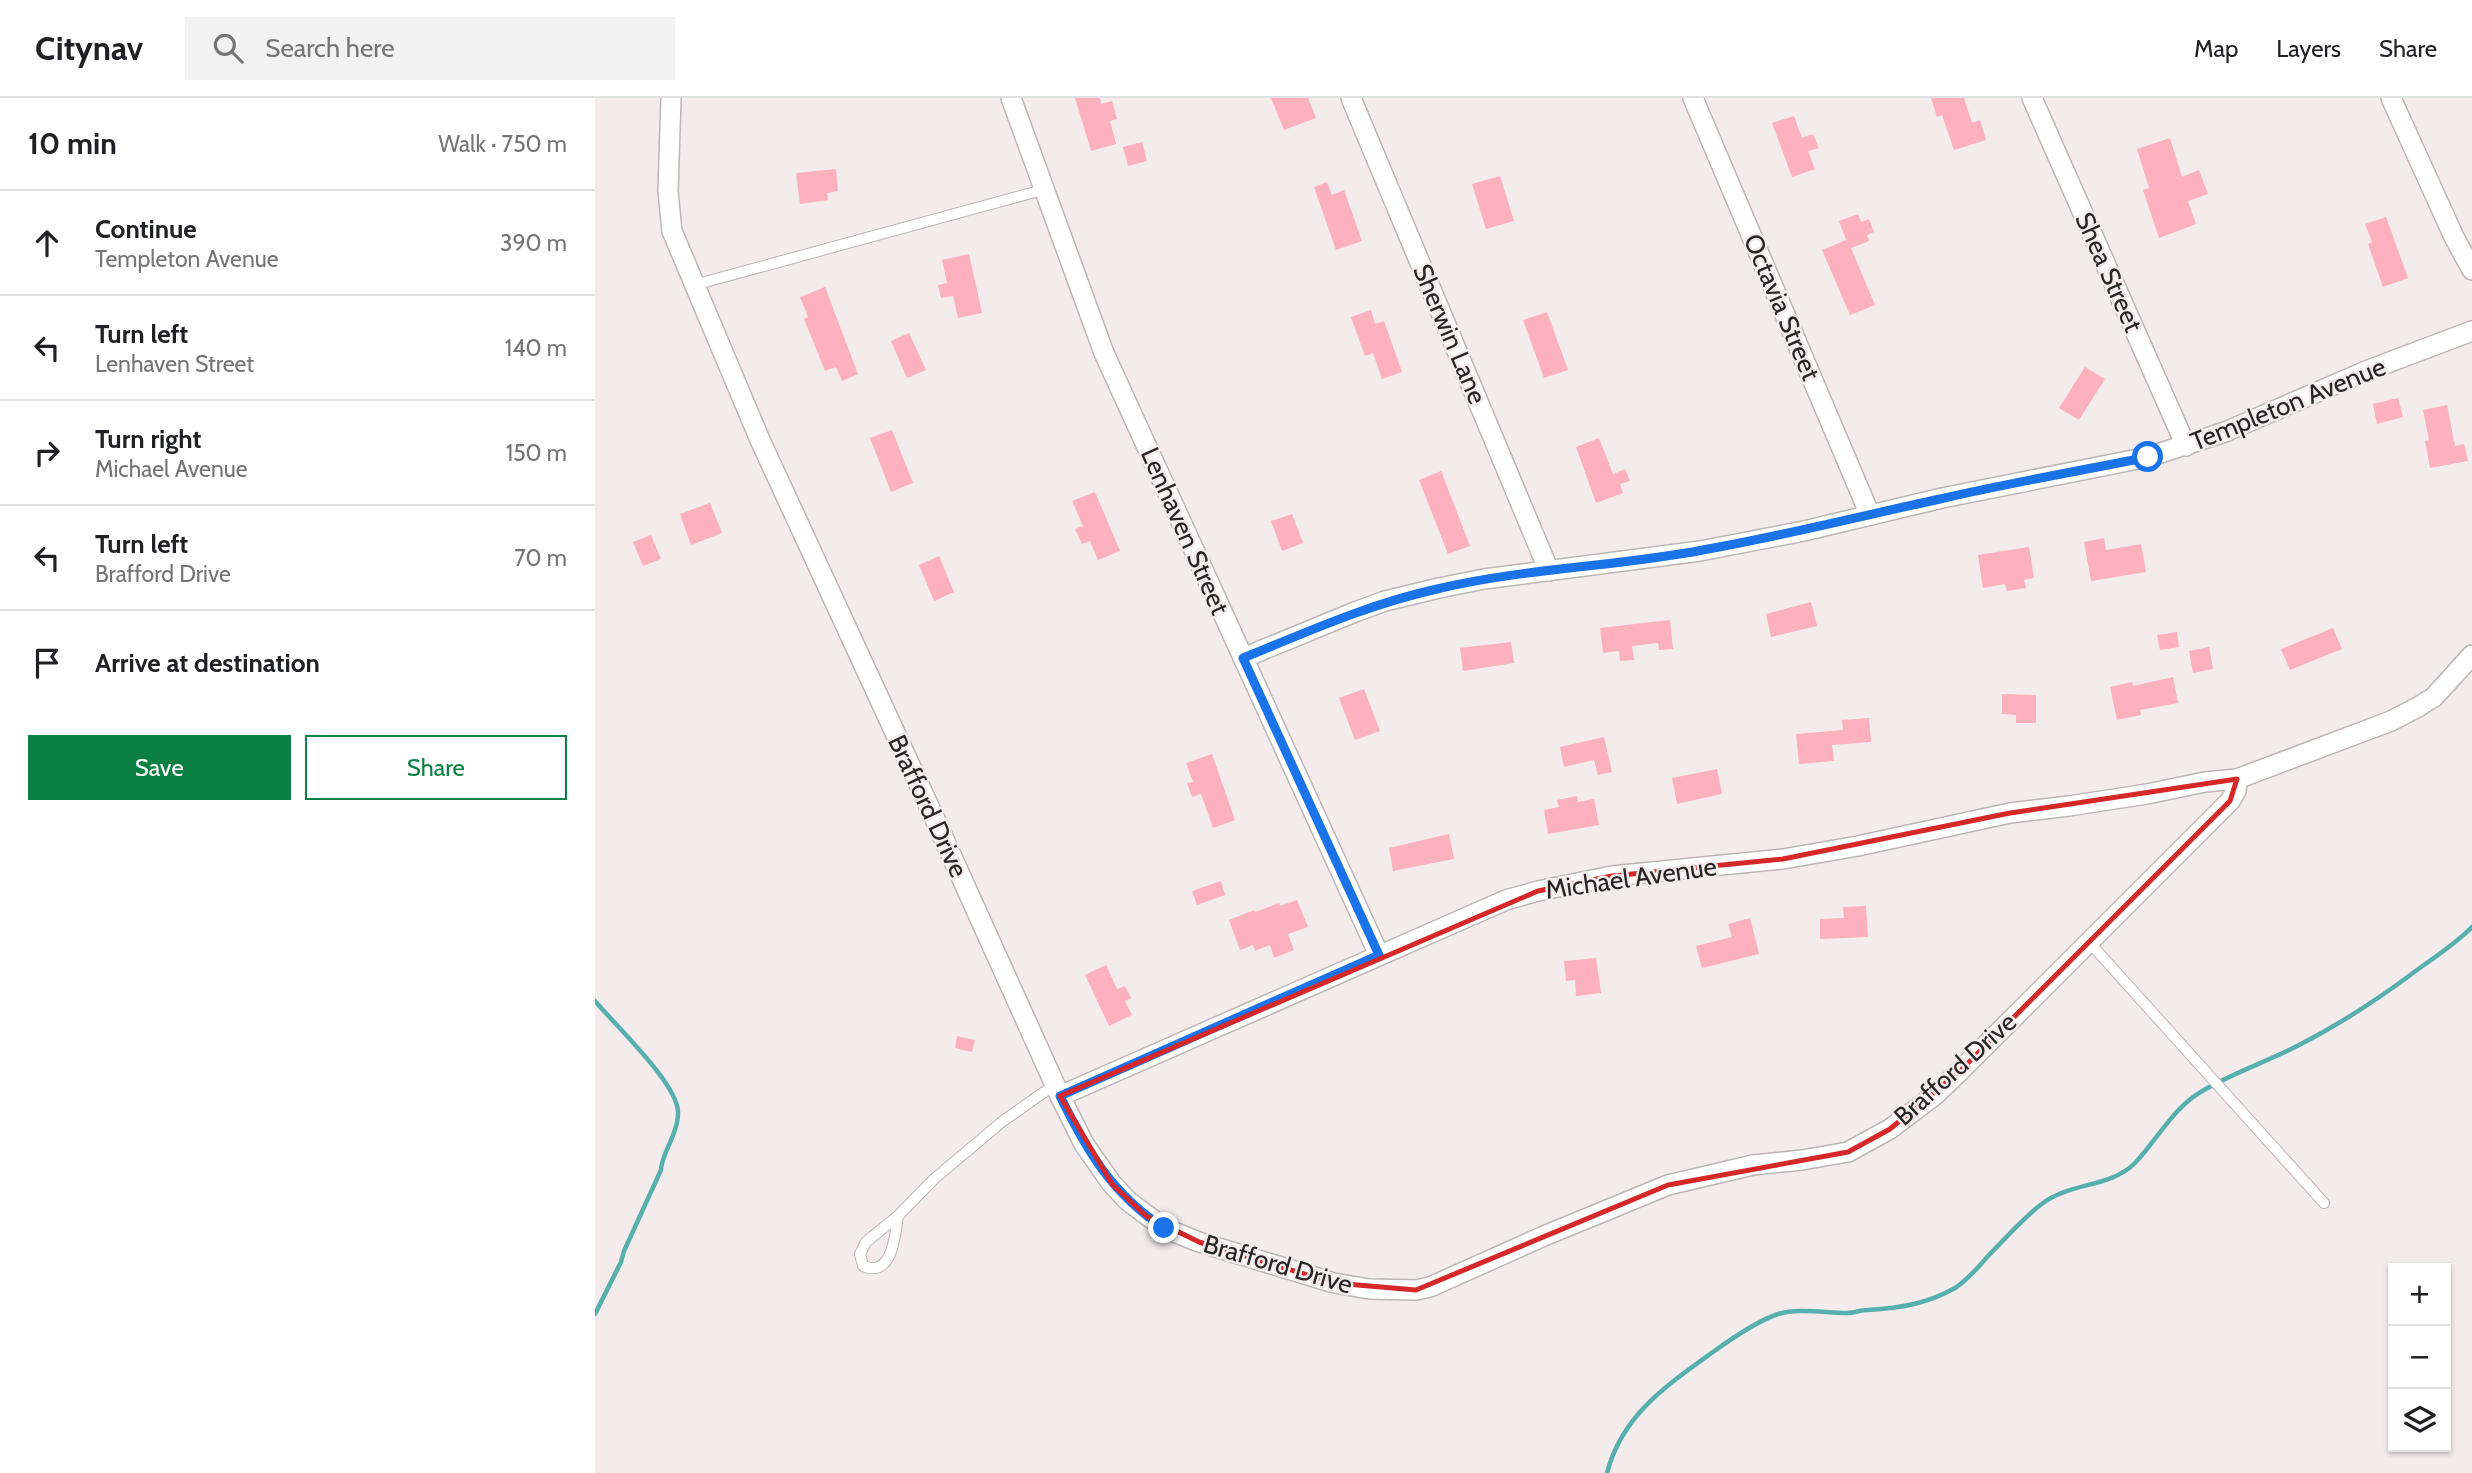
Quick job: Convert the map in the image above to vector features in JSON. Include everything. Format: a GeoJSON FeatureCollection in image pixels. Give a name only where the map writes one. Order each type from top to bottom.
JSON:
{"type":"FeatureCollection","features":[{"type":"Feature","properties":{"kind":"street","name":"Brafford Drive"},"geometry":{"type":"LineString","coordinates":[[671,98],[668,191],[671,231],[760,440],[1057,1090],[1084,1143],[1112,1184],[1146,1216],[1164,1228],[1199,1242],[1334,1283],[1369,1289],[1416,1290],[1430,1287],[1668,1185],[1753,1165],[1848,1152],[1890,1129],[1935,1095],[2230,801],[2236,790],[2237,779]]}},
{"type":"Feature","properties":{"kind":"street","name":"Lenhaven Street"},"geometry":{"type":"LineString","coordinates":[[1011,98],[1104,353],[1379,955]]}},
{"type":"Feature","properties":{"kind":"street","name":"Sherwin Lane"},"geometry":{"type":"LineString","coordinates":[[1351,98],[1549,571]]}},
{"type":"Feature","properties":{"kind":"street","name":"Octavia Street"},"geometry":{"type":"LineString","coordinates":[[1693,98],[1870,515]]}},
{"type":"Feature","properties":{"kind":"street","name":"Shea Street"},"geometry":{"type":"LineString","coordinates":[[2032,98],[2186,446]]}},
{"type":"Feature","properties":{"kind":"street"},"geometry":{"type":"LineString","coordinates":[[2391,98],[2454,237],[2472,270]]}},
{"type":"Feature","properties":{"kind":"street","name":"Templeton Avenue"},"geometry":{"type":"LineString","coordinates":[[1243,658],[1385,601],[1484,579],[1700,551],[2148,457],[2225,432],[2366,371],[2472,331]]}},
{"type":"Feature","properties":{"kind":"street"},"geometry":{"type":"LineString","coordinates":[[2237,779],[2391,721],[2419,707],[2434,697],[2472,655]]}},
{"type":"Feature","properties":{"kind":"street","name":"Michael Avenue"},"geometry":{"type":"LineString","coordinates":[[1057,1090],[1506,900],[1538,891],[1612,876],[1783,859],[1858,846],[2010,813],[2237,779]]}},
{"type":"Feature","properties":{"kind":"lane"},"geometry":{"type":"LineString","coordinates":[[693,285],[1046,189]]}},
{"type":"Feature","properties":{"kind":"lane"},"geometry":{"type":"LineString","coordinates":[[2089,942],[2324,1203]]}},
{"type":"Feature","properties":{"kind":"lane"},"geometry":{"type":"LineString","coordinates":[[898,1216],[889,1257],[879,1267],[869,1269],[863,1266],[860,1261],[862,1248],[934,1179],[1003,1121],[1057,1090]]}},
{"type":"Feature","properties":{"kind":"highlighted area"},"geometry":{"type":"Polygon","coordinates":[[[2237,779],[2230,801],[1960,1071],[1890,1129],[1848,1152],[1668,1185],[1416,1290],[1334,1283],[1199,1242],[1146,1216],[1112,1184],[1060,1096],[1538,891],[1612,876],[1783,859],[2010,813],[2237,779]]]}},
{"type":"Feature","properties":{"kind":"building"},"geometry":{"type":"Polygon","coordinates":[[[1075,98],[1100,98],[1101,104],[1112,101],[1117,119],[1110,121],[1116,144],[1091,151],[1075,98]]]}},
{"type":"Feature","properties":{"kind":"building"},"geometry":{"type":"Polygon","coordinates":[[[1271,98],[1308,98],[1316,118],[1284,130],[1271,98]]]}},
{"type":"Feature","properties":{"kind":"building"},"geometry":{"type":"Polygon","coordinates":[[[1931,98],[1964,98],[1972,123],[1980,120],[1986,140],[1954,150],[1942,115],[1937,117],[1931,98]]]}},
{"type":"Feature","properties":{"kind":"building"},"geometry":{"type":"Polygon","coordinates":[[[1794,116],[1802,138],[1813,134],[1819,148],[1808,151],[1815,169],[1792,177],[1772,123],[1794,116]]]}},
{"type":"Feature","properties":{"kind":"building"},"geometry":{"type":"Polygon","coordinates":[[[2170,138],[2182,177],[2199,170],[2208,194],[2188,201],[2196,224],[2159,238],[2143,190],[2149,188],[2137,149],[2170,138]]]}},
{"type":"Feature","properties":{"kind":"building"},"geometry":{"type":"Polygon","coordinates":[[[1142,142],[1147,161],[1128,166],[1123,147],[1142,142]]]}},
{"type":"Feature","properties":{"kind":"building"},"geometry":{"type":"Polygon","coordinates":[[[836,169],[838,191],[827,193],[828,200],[800,204],[796,173],[836,169]]]}},
{"type":"Feature","properties":{"kind":"building"},"geometry":{"type":"Polygon","coordinates":[[[1500,176],[1514,221],[1486,229],[1472,184],[1500,176]]]}},
{"type":"Feature","properties":{"kind":"building"},"geometry":{"type":"Polygon","coordinates":[[[1327,182],[1332,195],[1344,190],[1362,241],[1336,250],[1314,187],[1327,182]]]}},
{"type":"Feature","properties":{"kind":"building"},"geometry":{"type":"Polygon","coordinates":[[[1858,214],[1861,222],[1869,219],[1874,232],[1867,235],[1869,241],[1851,248],[1875,305],[1850,315],[1822,250],[1846,240],[1839,221],[1858,214]]]}},
{"type":"Feature","properties":{"kind":"building"},"geometry":{"type":"Polygon","coordinates":[[[2386,217],[2408,278],[2383,287],[2368,244],[2372,242],[2365,224],[2386,217]]]}},
{"type":"Feature","properties":{"kind":"building"},"geometry":{"type":"Polygon","coordinates":[[[969,254],[982,313],[958,318],[953,296],[941,298],[938,285],[947,283],[942,260],[969,254]]]}},
{"type":"Feature","properties":{"kind":"building"},"geometry":{"type":"Polygon","coordinates":[[[825,287],[858,374],[842,381],[836,367],[825,371],[804,319],[808,317],[800,297],[825,287]]]}},
{"type":"Feature","properties":{"kind":"building"},"geometry":{"type":"Polygon","coordinates":[[[1371,310],[1375,324],[1384,321],[1402,372],[1382,379],[1373,353],[1365,356],[1351,317],[1371,310]]]}},
{"type":"Feature","properties":{"kind":"building"},"geometry":{"type":"Polygon","coordinates":[[[1547,312],[1568,370],[1544,378],[1523,320],[1547,312]]]}},
{"type":"Feature","properties":{"kind":"building"},"geometry":{"type":"Polygon","coordinates":[[[909,333],[926,370],[907,378],[891,341],[909,333]]]}},
{"type":"Feature","properties":{"kind":"building"},"geometry":{"type":"Polygon","coordinates":[[[2085,367],[2105,379],[2079,420],[2059,408],[2085,367]]]}},
{"type":"Feature","properties":{"kind":"building"},"geometry":{"type":"Polygon","coordinates":[[[2398,398],[2403,417],[2377,424],[2373,404],[2398,398]]]}},
{"type":"Feature","properties":{"kind":"building"},"geometry":{"type":"Polygon","coordinates":[[[2447,405],[2455,446],[2464,444],[2468,461],[2430,468],[2425,441],[2429,440],[2423,410],[2447,405]]]}},
{"type":"Feature","properties":{"kind":"building"},"geometry":{"type":"Polygon","coordinates":[[[892,430],[913,483],[891,492],[870,438],[892,430]]]}},
{"type":"Feature","properties":{"kind":"building"},"geometry":{"type":"Polygon","coordinates":[[[1599,438],[1613,474],[1625,469],[1630,481],[1620,484],[1623,493],[1596,503],[1576,447],[1599,438]]]}},
{"type":"Feature","properties":{"kind":"building"},"geometry":{"type":"Polygon","coordinates":[[[1441,471],[1470,546],[1448,554],[1419,480],[1441,471]]]}},
{"type":"Feature","properties":{"kind":"building"},"geometry":{"type":"Polygon","coordinates":[[[1095,492],[1120,551],[1098,560],[1090,541],[1082,544],[1075,529],[1083,526],[1072,501],[1095,492]]]}},
{"type":"Feature","properties":{"kind":"building"},"geometry":{"type":"Polygon","coordinates":[[[710,503],[722,533],[691,545],[680,514],[710,503]]]}},
{"type":"Feature","properties":{"kind":"building"},"geometry":{"type":"Polygon","coordinates":[[[1292,514],[1303,543],[1282,551],[1271,521],[1292,514]]]}},
{"type":"Feature","properties":{"kind":"building"},"geometry":{"type":"Polygon","coordinates":[[[651,535],[661,559],[643,566],[633,542],[651,535]]]}},
{"type":"Feature","properties":{"kind":"building"},"geometry":{"type":"Polygon","coordinates":[[[2104,538],[2106,550],[2141,544],[2146,572],[2091,581],[2084,542],[2104,538]]]}},
{"type":"Feature","properties":{"kind":"building"},"geometry":{"type":"Polygon","coordinates":[[[2029,547],[2034,578],[2024,580],[2026,588],[2007,591],[2005,584],[1983,588],[1978,555],[2029,547]]]}},
{"type":"Feature","properties":{"kind":"building"},"geometry":{"type":"Polygon","coordinates":[[[939,556],[954,592],[934,601],[919,565],[939,556]]]}},
{"type":"Feature","properties":{"kind":"building"},"geometry":{"type":"Polygon","coordinates":[[[1811,602],[1817,626],[1771,637],[1766,614],[1811,602]]]}},
{"type":"Feature","properties":{"kind":"building"},"geometry":{"type":"Polygon","coordinates":[[[1670,620],[1673,649],[1659,650],[1658,643],[1632,646],[1634,660],[1620,661],[1619,651],[1603,653],[1600,628],[1670,620]]]}},
{"type":"Feature","properties":{"kind":"building"},"geometry":{"type":"Polygon","coordinates":[[[2333,628],[2342,649],[2290,670],[2281,649],[2333,628]]]}},
{"type":"Feature","properties":{"kind":"building"},"geometry":{"type":"Polygon","coordinates":[[[2177,632],[2179,647],[2160,650],[2157,635],[2177,632]]]}},
{"type":"Feature","properties":{"kind":"building"},"geometry":{"type":"Polygon","coordinates":[[[1511,642],[1514,663],[1463,671],[1460,648],[1511,642]]]}},
{"type":"Feature","properties":{"kind":"building"},"geometry":{"type":"Polygon","coordinates":[[[2209,647],[2213,669],[2193,673],[2189,651],[2209,647]]]}},
{"type":"Feature","properties":{"kind":"building"},"geometry":{"type":"Polygon","coordinates":[[[2173,677],[2178,703],[2140,710],[2141,715],[2117,720],[2110,687],[2132,682],[2133,686],[2173,677]]]}},
{"type":"Feature","properties":{"kind":"building"},"geometry":{"type":"Polygon","coordinates":[[[1364,689],[1380,731],[1355,740],[1339,698],[1364,689]]]}},
{"type":"Feature","properties":{"kind":"building"},"geometry":{"type":"Polygon","coordinates":[[[2002,694],[2036,695],[2036,723],[2016,723],[2016,715],[2002,714],[2002,694]]]}},
{"type":"Feature","properties":{"kind":"building"},"geometry":{"type":"Polygon","coordinates":[[[1869,718],[1871,742],[1832,745],[1834,761],[1799,764],[1796,734],[1843,730],[1842,720],[1869,718]]]}},
{"type":"Feature","properties":{"kind":"building"},"geometry":{"type":"Polygon","coordinates":[[[1604,737],[1612,772],[1598,775],[1594,760],[1564,767],[1560,747],[1604,737]]]}},
{"type":"Feature","properties":{"kind":"building"},"geometry":{"type":"Polygon","coordinates":[[[1212,754],[1235,820],[1213,828],[1201,794],[1192,797],[1187,783],[1193,782],[1186,763],[1212,754]]]}},
{"type":"Feature","properties":{"kind":"building"},"geometry":{"type":"Polygon","coordinates":[[[1717,769],[1722,794],[1677,804],[1672,778],[1717,769]]]}},
{"type":"Feature","properties":{"kind":"building"},"geometry":{"type":"Polygon","coordinates":[[[1577,796],[1578,802],[1594,799],[1599,825],[1548,834],[1544,810],[1559,807],[1557,800],[1577,796]]]}},
{"type":"Feature","properties":{"kind":"building"},"geometry":{"type":"Polygon","coordinates":[[[1449,834],[1454,859],[1393,871],[1389,848],[1449,834]]]}},
{"type":"Feature","properties":{"kind":"building"},"geometry":{"type":"Polygon","coordinates":[[[1221,881],[1225,895],[1197,905],[1192,891],[1221,881]]]}},
{"type":"Feature","properties":{"kind":"building"},"geometry":{"type":"Polygon","coordinates":[[[1297,900],[1308,927],[1288,934],[1294,950],[1274,958],[1270,945],[1255,951],[1253,945],[1240,950],[1229,920],[1254,910],[1255,912],[1297,900]]]}},
{"type":"Feature","properties":{"kind":"building"},"geometry":{"type":"Polygon","coordinates":[[[1866,906],[1868,937],[1820,939],[1820,919],[1844,918],[1843,907],[1866,906]]]}},
{"type":"Feature","properties":{"kind":"building"},"geometry":{"type":"Polygon","coordinates":[[[1750,918],[1759,954],[1702,968],[1696,946],[1732,937],[1728,924],[1750,918]]]}},
{"type":"Feature","properties":{"kind":"building"},"geometry":{"type":"Polygon","coordinates":[[[1596,958],[1601,993],[1576,996],[1575,980],[1566,981],[1564,961],[1596,958]]]}},
{"type":"Feature","properties":{"kind":"building"},"geometry":{"type":"Polygon","coordinates":[[[1106,965],[1117,989],[1125,986],[1131,998],[1125,1001],[1132,1015],[1109,1026],[1085,975],[1106,965]]]}},
{"type":"Feature","properties":{"kind":"building"},"geometry":{"type":"Polygon","coordinates":[[[957,1036],[975,1040],[972,1052],[955,1048],[957,1036]]]}},
{"type":"Feature","properties":{"kind":"waterway"},"geometry":{"type":"LineString","coordinates":[[1607,1473],[1623,1434],[1648,1403],[1663,1389],[1744,1331],[1786,1312],[1847,1313],[1891,1308],[1924,1301],[1955,1288],[2043,1203],[2066,1191],[2114,1177],[2135,1163],[2175,1114],[2193,1097],[2342,1021],[2409,976],[2472,927]]}},
{"type":"Feature","properties":{"kind":"waterway"},"geometry":{"type":"LineString","coordinates":[[595,1001],[657,1072],[676,1101],[678,1113],[661,1170],[595,1314]]}},
{"type":"Feature","properties":{"kind":"route"},"geometry":{"type":"LineString","coordinates":[[1164,1228],[1128,1201],[1112,1184],[1084,1143],[1060,1096],[1379,955],[1243,658],[1385,601],[1439,588],[1484,579],[1700,551],[1804,531],[1942,498],[2148,457]]}}]}
